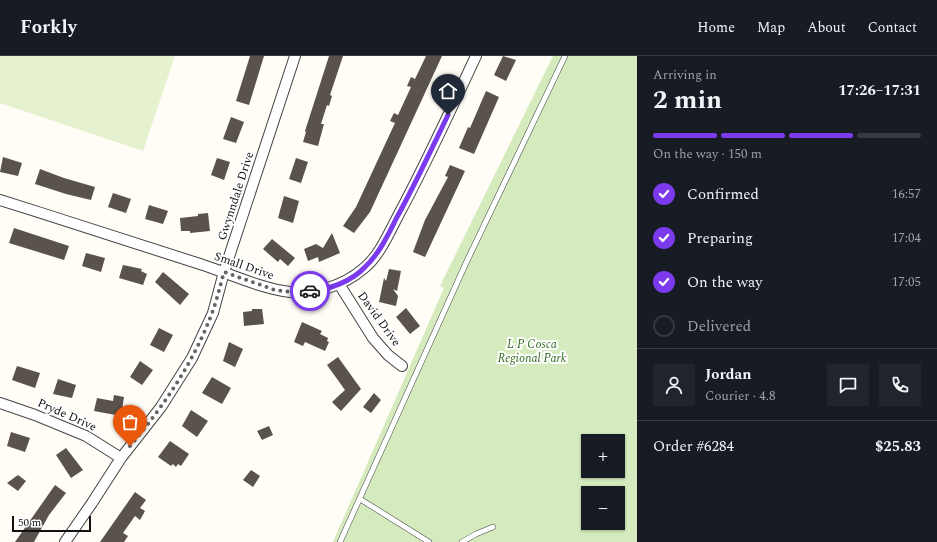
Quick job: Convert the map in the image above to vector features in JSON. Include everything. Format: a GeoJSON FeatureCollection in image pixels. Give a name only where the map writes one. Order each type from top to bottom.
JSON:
{"type":"FeatureCollection","features":[{"type":"Feature","properties":{"kind":"street","name":"Gwynndale Drive"},"geometry":{"type":"LineString","coordinates":[[65,542],[92,504],[121,458],[161,407],[192,358],[212,313],[224,272],[296,56]]}},
{"type":"Feature","properties":{"kind":"street","name":"Small Drive"},"geometry":{"type":"LineString","coordinates":[[0,200],[224,272],[275,290],[292,292],[319,290],[339,284],[364,269],[372,260],[388,235],[476,56]]}},
{"type":"Feature","properties":{"kind":"street","name":"David Drive"},"geometry":{"type":"LineString","coordinates":[[339,284],[373,338],[388,355],[402,366]]}},
{"type":"Feature","properties":{"kind":"street","name":"Pryde Drive"},"geometry":{"type":"LineString","coordinates":[[0,403],[35,415],[86,436],[121,458]]}},
{"type":"Feature","properties":{"kind":"lane"},"geometry":{"type":"LineString","coordinates":[[340,542],[466,263],[565,56]]}},
{"type":"Feature","properties":{"kind":"lane"},"geometry":{"type":"LineString","coordinates":[[360,499],[429,542]]}},
{"type":"Feature","properties":{"kind":"lane"},"geometry":{"type":"LineString","coordinates":[[462,542],[493,527]]}},
{"type":"Feature","properties":{"kind":"green space"},"geometry":{"type":"Polygon","coordinates":[[[0,56],[175,56],[143,151],[0,103],[0,56]]]}},
{"type":"Feature","properties":{"kind":"green space","name":"L P Cosca Regional Park"},"geometry":{"type":"Polygon","coordinates":[[[553,56],[637,56],[637,542],[333,542],[444,288],[440,286],[553,56]]]}},
{"type":"Feature","properties":{"kind":"building"},"geometry":{"type":"Polygon","coordinates":[[[250,56],[264,56],[249,105],[236,101],[250,56]]]}},
{"type":"Feature","properties":{"kind":"building"},"geometry":{"type":"Polygon","coordinates":[[[329,56],[343,56],[330,95],[332,96],[329,106],[327,105],[321,124],[324,124],[318,146],[303,142],[305,131],[329,56]]]}},
{"type":"Feature","properties":{"kind":"building"},"geometry":{"type":"Polygon","coordinates":[[[426,56],[442,56],[370,212],[354,233],[343,226],[356,207],[395,123],[390,121],[394,113],[398,115],[411,87],[407,86],[411,77],[415,79],[426,56]]]}},
{"type":"Feature","properties":{"kind":"building"},"geometry":{"type":"Polygon","coordinates":[[[503,56],[516,60],[506,81],[494,75],[503,56]]]}},
{"type":"Feature","properties":{"kind":"building"},"geometry":{"type":"Polygon","coordinates":[[[486,91],[499,97],[474,154],[459,148],[468,127],[470,128],[486,91]]]}},
{"type":"Feature","properties":{"kind":"building"},"geometry":{"type":"Polygon","coordinates":[[[231,117],[244,122],[236,143],[223,139],[231,117]]]}},
{"type":"Feature","properties":{"kind":"building"},"geometry":{"type":"Polygon","coordinates":[[[3,157],[22,163],[18,176],[0,172],[3,157]]]}},
{"type":"Feature","properties":{"kind":"building"},"geometry":{"type":"Polygon","coordinates":[[[217,158],[230,162],[224,180],[211,175],[217,158]]]}},
{"type":"Feature","properties":{"kind":"building"},"geometry":{"type":"Polygon","coordinates":[[[296,158],[308,162],[301,183],[289,179],[296,158]]]}},
{"type":"Feature","properties":{"kind":"building"},"geometry":{"type":"Polygon","coordinates":[[[450,165],[465,171],[425,257],[413,252],[425,220],[448,177],[445,176],[450,165]]]}},
{"type":"Feature","properties":{"kind":"building"},"geometry":{"type":"Polygon","coordinates":[[[40,169],[95,187],[91,200],[35,184],[40,169]]]}},
{"type":"Feature","properties":{"kind":"building"},"geometry":{"type":"Polygon","coordinates":[[[113,193],[131,199],[126,213],[108,207],[113,193]]]}},
{"type":"Feature","properties":{"kind":"building"},"geometry":{"type":"Polygon","coordinates":[[[284,196],[299,201],[293,223],[278,218],[284,196]]]}},
{"type":"Feature","properties":{"kind":"building"},"geometry":{"type":"Polygon","coordinates":[[[149,205],[168,211],[163,224],[145,219],[149,205]]]}},
{"type":"Feature","properties":{"kind":"building"},"geometry":{"type":"Polygon","coordinates":[[[208,213],[210,231],[190,233],[190,231],[181,231],[180,218],[208,213]]]}},
{"type":"Feature","properties":{"kind":"building"},"geometry":{"type":"Polygon","coordinates":[[[14,228],[69,246],[64,260],[9,243],[14,228]]]}},
{"type":"Feature","properties":{"kind":"building"},"geometry":{"type":"Polygon","coordinates":[[[332,233],[340,253],[319,262],[318,257],[308,261],[304,249],[316,244],[323,248],[332,233]]]}},
{"type":"Feature","properties":{"kind":"building"},"geometry":{"type":"Polygon","coordinates":[[[272,239],[295,258],[288,266],[280,259],[278,262],[263,249],[272,239]]]}},
{"type":"Feature","properties":{"kind":"building"},"geometry":{"type":"Polygon","coordinates":[[[86,253],[105,258],[101,272],[82,266],[86,253]]]}},
{"type":"Feature","properties":{"kind":"building"},"geometry":{"type":"Polygon","coordinates":[[[123,265],[142,269],[141,271],[147,274],[143,285],[119,278],[123,265]]]}},
{"type":"Feature","properties":{"kind":"building"},"geometry":{"type":"Polygon","coordinates":[[[389,269],[401,271],[397,291],[393,289],[398,296],[396,306],[379,302],[384,278],[386,281],[389,269]]]}},
{"type":"Feature","properties":{"kind":"building"},"geometry":{"type":"Polygon","coordinates":[[[163,272],[189,294],[180,305],[155,282],[163,272]]]}},
{"type":"Feature","properties":{"kind":"building"},"geometry":{"type":"Polygon","coordinates":[[[406,308],[420,326],[410,334],[396,317],[406,308]]]}},
{"type":"Feature","properties":{"kind":"building"},"geometry":{"type":"Polygon","coordinates":[[[252,309],[262,309],[264,324],[244,326],[243,312],[252,311],[252,309]]]}},
{"type":"Feature","properties":{"kind":"building"},"geometry":{"type":"Polygon","coordinates":[[[302,322],[322,331],[320,334],[328,338],[327,341],[329,342],[325,351],[305,342],[303,346],[294,342],[302,322]]]}},
{"type":"Feature","properties":{"kind":"building"},"geometry":{"type":"Polygon","coordinates":[[[159,328],[173,335],[164,352],[150,345],[159,328]]]}},
{"type":"Feature","properties":{"kind":"building"},"geometry":{"type":"Polygon","coordinates":[[[229,342],[243,349],[235,367],[223,361],[229,342]]]}},
{"type":"Feature","properties":{"kind":"building"},"geometry":{"type":"Polygon","coordinates":[[[338,357],[361,389],[341,411],[332,402],[345,390],[327,365],[338,357]]]}},
{"type":"Feature","properties":{"kind":"building"},"geometry":{"type":"Polygon","coordinates":[[[140,361],[153,370],[142,385],[130,377],[140,361]]]}},
{"type":"Feature","properties":{"kind":"building"},"geometry":{"type":"Polygon","coordinates":[[[17,366],[40,373],[35,388],[12,380],[17,366]]]}},
{"type":"Feature","properties":{"kind":"building"},"geometry":{"type":"Polygon","coordinates":[[[212,377],[231,388],[222,404],[202,393],[212,377]]]}},
{"type":"Feature","properties":{"kind":"building"},"geometry":{"type":"Polygon","coordinates":[[[58,379],[76,385],[72,398],[53,394],[58,379]]]}},
{"type":"Feature","properties":{"kind":"building"},"geometry":{"type":"Polygon","coordinates":[[[374,393],[381,400],[371,413],[363,407],[374,393]]]}},
{"type":"Feature","properties":{"kind":"building"},"geometry":{"type":"Polygon","coordinates":[[[114,395],[124,397],[121,416],[94,411],[97,398],[113,401],[114,395]]]}},
{"type":"Feature","properties":{"kind":"building"},"geometry":{"type":"Polygon","coordinates":[[[191,410],[208,421],[197,437],[182,426],[191,410]]]}},
{"type":"Feature","properties":{"kind":"building"},"geometry":{"type":"Polygon","coordinates":[[[269,426],[273,435],[262,440],[257,431],[269,426]]]}},
{"type":"Feature","properties":{"kind":"building"},"geometry":{"type":"Polygon","coordinates":[[[11,432],[30,438],[25,452],[7,446],[11,432]]]}},
{"type":"Feature","properties":{"kind":"building"},"geometry":{"type":"Polygon","coordinates":[[[170,441],[189,454],[181,466],[178,464],[176,467],[173,464],[171,466],[158,457],[170,441]]]}},
{"type":"Feature","properties":{"kind":"building"},"geometry":{"type":"Polygon","coordinates":[[[66,448],[83,470],[71,478],[56,455],[66,448]]]}},
{"type":"Feature","properties":{"kind":"building"},"geometry":{"type":"Polygon","coordinates":[[[251,470],[260,476],[253,487],[243,480],[251,470]]]}},
{"type":"Feature","properties":{"kind":"building"},"geometry":{"type":"Polygon","coordinates":[[[18,475],[26,481],[18,491],[7,483],[18,475]]]}},
{"type":"Feature","properties":{"kind":"building"},"geometry":{"type":"Polygon","coordinates":[[[55,485],[66,493],[49,515],[34,542],[15,542],[55,485]]]}},
{"type":"Feature","properties":{"kind":"building"},"geometry":{"type":"Polygon","coordinates":[[[135,492],[146,500],[140,508],[145,511],[140,520],[135,516],[123,533],[128,536],[124,542],[100,542],[135,492]]]}},
{"type":"Feature","properties":{"kind":"way so far"},"geometry":{"type":"LineString","coordinates":[[130,446],[161,407],[192,358],[212,313],[224,272],[275,290],[292,292],[310,291]]}},
{"type":"Feature","properties":{"kind":"route"},"geometry":{"type":"LineString","coordinates":[[310,291],[339,284],[364,269],[372,260],[388,235],[409,195],[448,115]]}}]}
